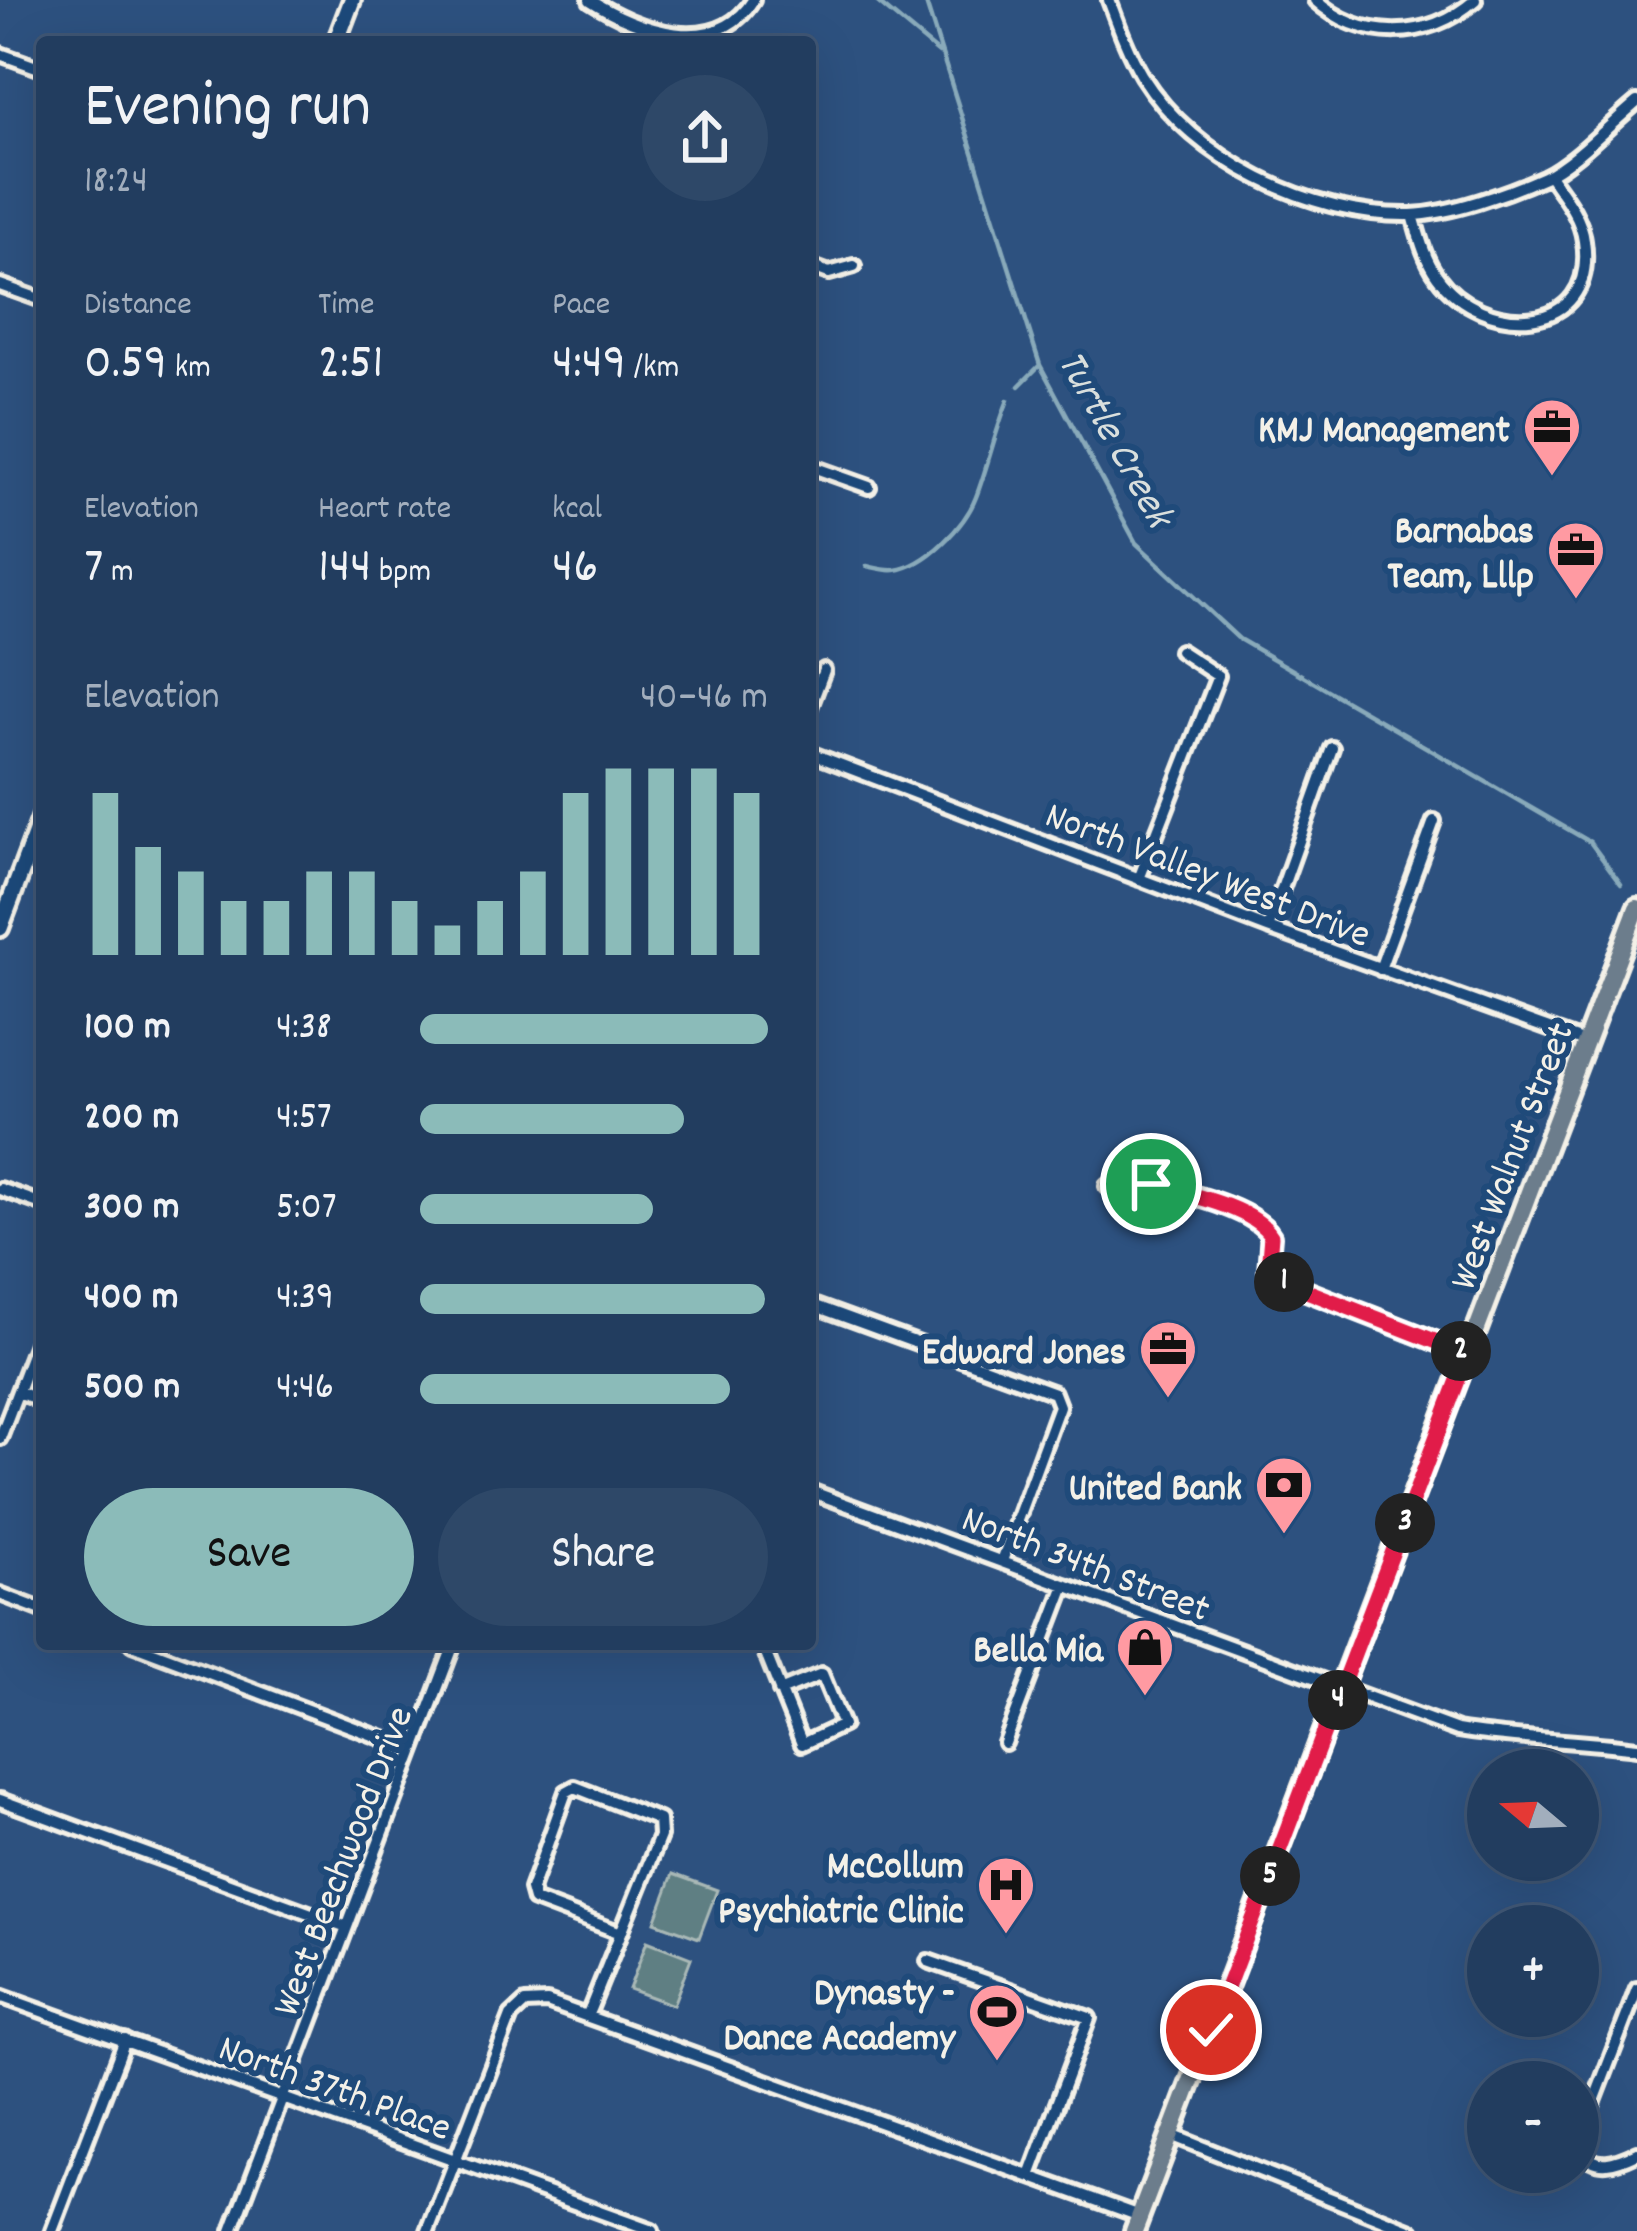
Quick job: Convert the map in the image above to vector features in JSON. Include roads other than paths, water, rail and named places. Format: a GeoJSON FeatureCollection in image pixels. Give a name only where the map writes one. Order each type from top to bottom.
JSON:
{"type":"FeatureCollection","features":[{"type":"Feature","properties":{"kind":"main road"},"geometry":{"type":"LineString","coordinates":[[339,36],[352,0]]}},
{"type":"Feature","properties":{"kind":"main road"},"geometry":{"type":"LineString","coordinates":[[0,928],[8,884],[36,828]]}},
{"type":"Feature","properties":{"kind":"main road","name":"West Walnut Street"},"geometry":{"type":"LineString","coordinates":[[1137,2224],[1637,908]]}},
{"type":"Feature","properties":{"kind":"street"},"geometry":{"type":"LineString","coordinates":[[591,0],[621,19],[687,35],[721,30],[753,0]]}},
{"type":"Feature","properties":{"kind":"street"},"geometry":{"type":"LineString","coordinates":[[1109,0],[1144,80],[1172,113],[1237,166],[1323,202],[1413,215],[1491,197],[1549,175],[1637,102]]}},
{"type":"Feature","properties":{"kind":"street"},"geometry":{"type":"LineString","coordinates":[[1315,0],[1348,22],[1371,30],[1414,32],[1438,25],[1474,0]]}},
{"type":"Feature","properties":{"kind":"street"},"geometry":{"type":"LineString","coordinates":[[0,54],[36,67]]}},
{"type":"Feature","properties":{"kind":"street"},"geometry":{"type":"LineString","coordinates":[[1413,215],[1436,274],[1456,297],[1502,319],[1525,322],[1546,316],[1569,302],[1585,258],[1576,216],[1549,175]]}},
{"type":"Feature","properties":{"kind":"street"},"geometry":{"type":"LineString","coordinates":[[816,268],[829,273],[854,266]]}},
{"type":"Feature","properties":{"kind":"street"},"geometry":{"type":"LineString","coordinates":[[0,285],[36,298]]}},
{"type":"Feature","properties":{"kind":"street"},"geometry":{"type":"LineString","coordinates":[[816,468],[869,487]]}},
{"type":"Feature","properties":{"kind":"street"},"geometry":{"type":"LineString","coordinates":[[1139,879],[1218,676],[1180,651]]}},
{"type":"Feature","properties":{"kind":"street"},"geometry":{"type":"LineString","coordinates":[[816,691],[824,670]]}},
{"type":"Feature","properties":{"kind":"street"},"geometry":{"type":"LineString","coordinates":[[1268,928],[1333,748]]}},
{"type":"Feature","properties":{"kind":"street","name":"North Valley West Drive"},"geometry":{"type":"LineString","coordinates":[[816,756],[1268,928],[1588,1043]]}},
{"type":"Feature","properties":{"kind":"street"},"geometry":{"type":"LineString","coordinates":[[1380,969],[1434,821]]}},
{"type":"Feature","properties":{"kind":"street"},"geometry":{"type":"LineString","coordinates":[[1106,1186],[1151,1184],[1244,1215],[1269,1231],[1268,1270],[1276,1279],[1468,1354]]}},
{"type":"Feature","properties":{"kind":"street"},"geometry":{"type":"LineString","coordinates":[[0,1189],[36,1202]]}},
{"type":"Feature","properties":{"kind":"street"},"geometry":{"type":"LineString","coordinates":[[816,1306],[1054,1393],[1059,1406],[1002,1561]]}},
{"type":"Feature","properties":{"kind":"street"},"geometry":{"type":"LineString","coordinates":[[0,1438],[36,1344]]}},
{"type":"Feature","properties":{"kind":"street"},"geometry":{"type":"LineString","coordinates":[[18,1392],[36,1399]]}},
{"type":"Feature","properties":{"kind":"street","name":"North 34th Street"},"geometry":{"type":"LineString","coordinates":[[816,1493],[1457,1730],[1637,1748]]}},
{"type":"Feature","properties":{"kind":"street"},"geometry":{"type":"LineString","coordinates":[[1005,1743],[1065,1585]]}},
{"type":"Feature","properties":{"kind":"street"},"geometry":{"type":"LineString","coordinates":[[0,1594],[36,1608]]}},
{"type":"Feature","properties":{"kind":"street"},"geometry":{"type":"LineString","coordinates":[[148,1650],[413,1750]]}},
{"type":"Feature","properties":{"kind":"street","name":"West Beechwood Drive"},"geometry":{"type":"LineString","coordinates":[[232,2231],[452,1650]]}},
{"type":"Feature","properties":{"kind":"street"},"geometry":{"type":"LineString","coordinates":[[764,1650],[780,1691],[802,1744],[843,1725],[822,1674],[780,1691]]}},
{"type":"Feature","properties":{"kind":"street"},"geometry":{"type":"LineString","coordinates":[[587,2016],[621,1933],[660,1836],[659,1820],[575,1787],[566,1792],[531,1888],[535,1900],[621,1933]]}},
{"type":"Feature","properties":{"kind":"street"},"geometry":{"type":"LineString","coordinates":[[0,1799],[347,1927]]}},
{"type":"Feature","properties":{"kind":"street"},"geometry":{"type":"LineString","coordinates":[[928,1961],[1089,2018],[1030,2176]]}},
{"type":"Feature","properties":{"kind":"street"},"geometry":{"type":"LineString","coordinates":[[1637,1989],[1580,2135],[1580,2150],[1591,2162],[1609,2164],[1637,2153]]}},
{"type":"Feature","properties":{"kind":"street","name":"North 37th Place"},"geometry":{"type":"LineString","coordinates":[[0,1996],[652,2231]]}},
{"type":"Feature","properties":{"kind":"street"},"geometry":{"type":"LineString","coordinates":[[428,2231],[512,2016],[525,2003],[547,2002],[1030,2176],[1137,2224]]}},
{"type":"Feature","properties":{"kind":"street"},"geometry":{"type":"LineString","coordinates":[[52,2231],[125,2040]]}},
{"type":"Feature","properties":{"kind":"street"},"geometry":{"type":"LineString","coordinates":[[1171,2135],[1412,2231]]}},
{"type":"Feature","properties":{"kind":"waterway"},"geometry":{"type":"LineString","coordinates":[[875,0],[939,53]]}},
{"type":"Feature","properties":{"kind":"waterway","name":"Turtle Creek"},"geometry":{"type":"LineString","coordinates":[[925,0],[1040,365],[1136,543],[1239,639],[1590,842],[1621,884]]}},
{"type":"Feature","properties":{"kind":"waterway"},"geometry":{"type":"LineString","coordinates":[[1019,386],[1040,365]]}},
{"type":"Feature","properties":{"kind":"waterway"},"geometry":{"type":"LineString","coordinates":[[867,566],[907,567],[954,532],[976,497],[1008,400]]}},
{"type":"Feature","properties":{"kind":"place","name":"KMJ Management"},"geometry":{"type":"Point","coordinates":[1552,478]}},
{"type":"Feature","properties":{"kind":"place","name":"Barnabas Team, Lllp"},"geometry":{"type":"Point","coordinates":[1576,601]}},
{"type":"Feature","properties":{"kind":"place","name":"Edward Jones"},"geometry":{"type":"Point","coordinates":[1168,1400]}},
{"type":"Feature","properties":{"kind":"place","name":"United Bank"},"geometry":{"type":"Point","coordinates":[1284,1536]}},
{"type":"Feature","properties":{"kind":"place","name":"Bella Mia"},"geometry":{"type":"Point","coordinates":[1145,1698]}},
{"type":"Feature","properties":{"kind":"place","name":"McCollum Psychiatric Clinic"},"geometry":{"type":"Point","coordinates":[1006,1936]}},
{"type":"Feature","properties":{"kind":"place","name":"Dynasty - Dance Academy"},"geometry":{"type":"Point","coordinates":[997,2063]}}]}
